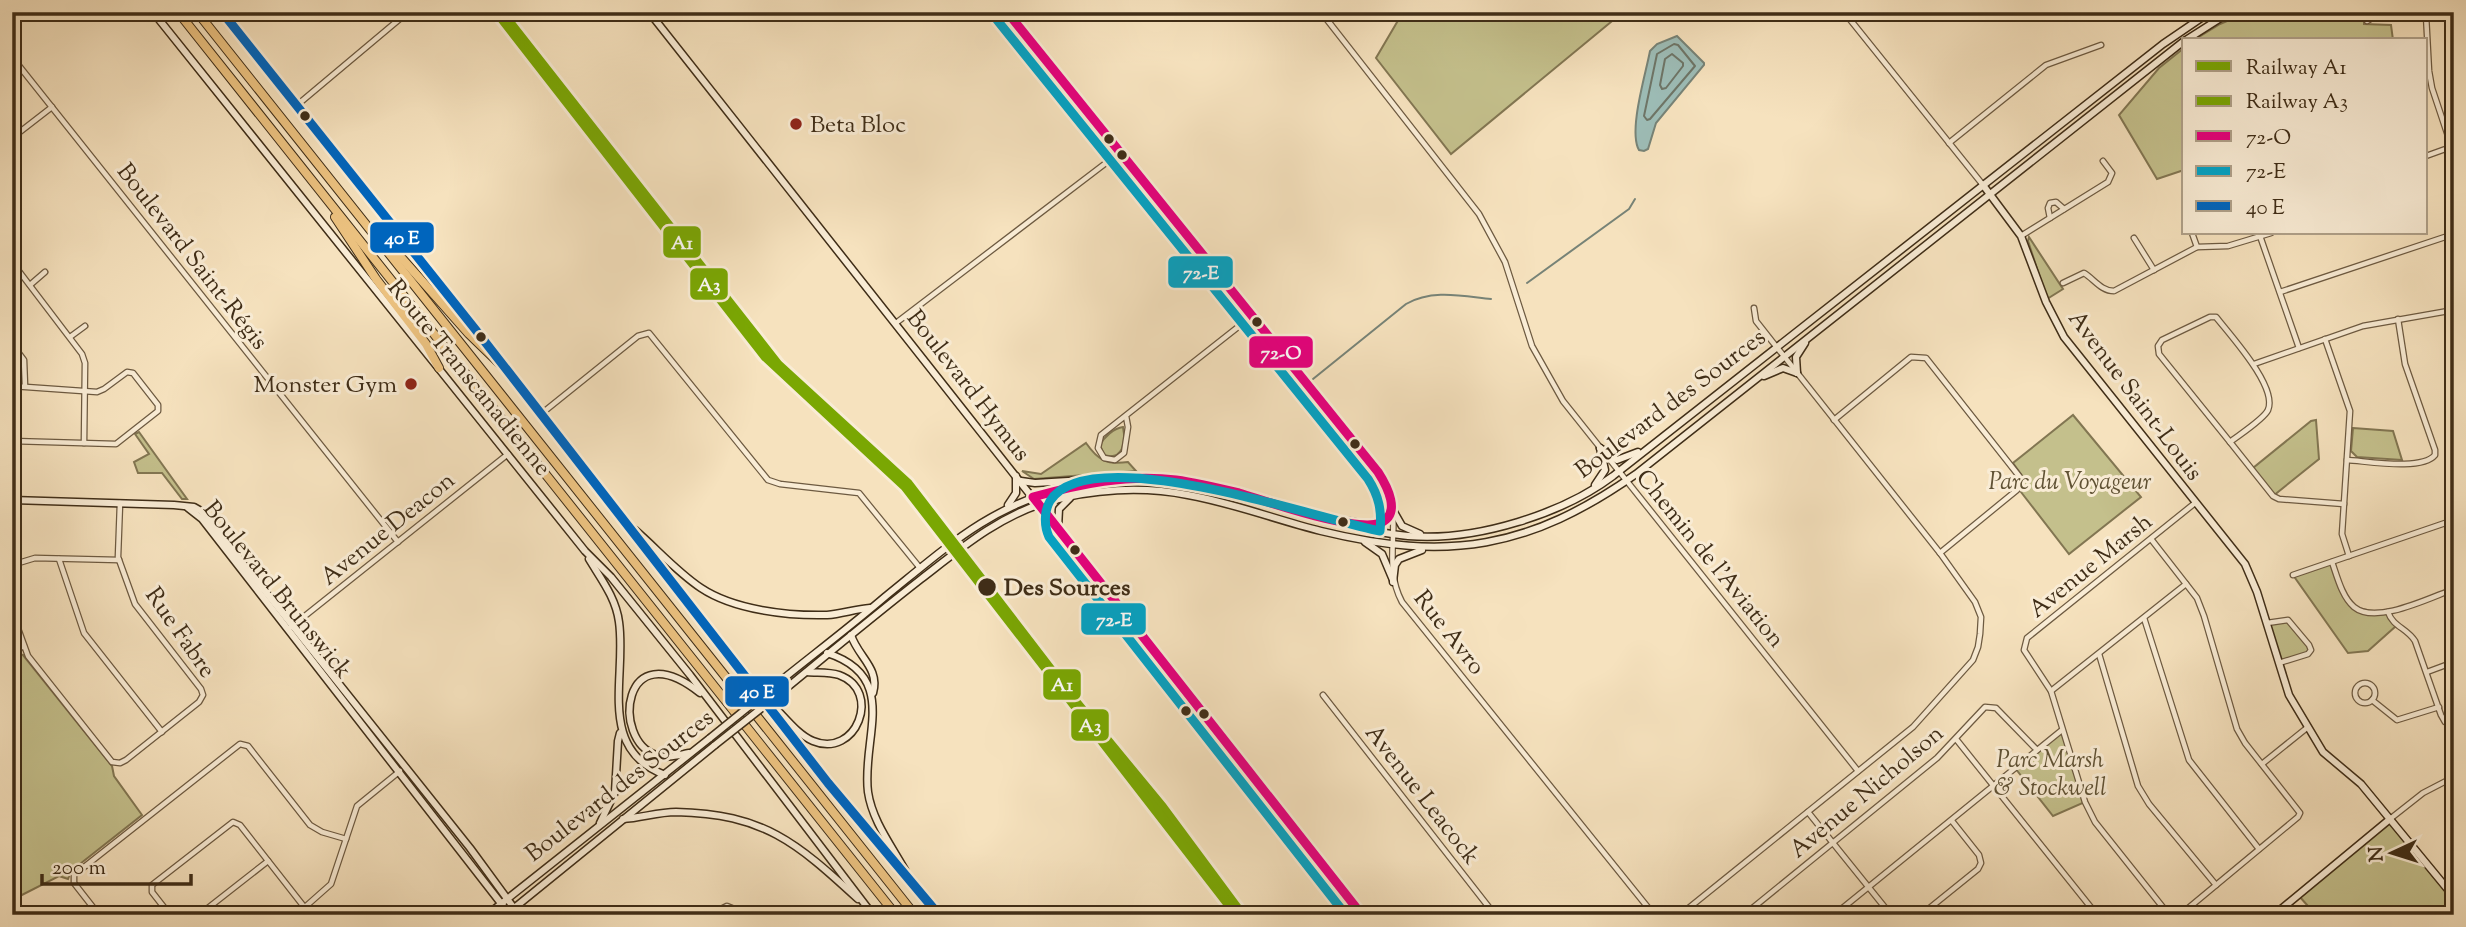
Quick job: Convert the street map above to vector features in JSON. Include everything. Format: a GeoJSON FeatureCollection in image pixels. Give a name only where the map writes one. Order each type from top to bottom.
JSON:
{"type":"FeatureCollection","features":[{"type":"Feature","properties":{"kind":"highway"},"geometry":{"type":"LineString","coordinates":[[178,12],[896,915]]}},
{"type":"Feature","properties":{"kind":"highway"},"geometry":{"type":"LineString","coordinates":[[197,12],[915,915]]}},
{"type":"Feature","properties":{"kind":"highway"},"geometry":{"type":"LineString","coordinates":[[302,169],[376,279],[426,344],[439,368]]}},
{"type":"Feature","properties":{"kind":"highway"},"geometry":{"type":"LineString","coordinates":[[342,194],[503,367]]}},
{"type":"Feature","properties":{"kind":"main road","name":"Route Transcanadienne"},"geometry":{"type":"LineString","coordinates":[[153,12],[584,551],[611,577],[706,698]]}},
{"type":"Feature","properties":{"kind":"main road","name":"Route Transcanadienne"},"geometry":{"type":"LineString","coordinates":[[222,12],[626,521]]}},
{"type":"Feature","properties":{"kind":"main road","name":"Boulevard Hymus"},"geometry":{"type":"LineString","coordinates":[[649,12],[1362,915]]}},
{"type":"Feature","properties":{"kind":"main road","name":"Boulevard des Sources"},"geometry":{"type":"LineString","coordinates":[[487,915],[964,533],[1006,508],[1033,497],[1098,481],[1141,477],[1176,480],[1209,486],[1322,518],[1393,534],[1425,537],[1463,534],[1516,523],[1561,506],[1618,471],[2173,36],[2210,12]]}},
{"type":"Feature","properties":{"kind":"main road","name":"Boulevard des Sources"},"geometry":{"type":"LineString","coordinates":[[2190,38],[2230,12]]}},
{"type":"Feature","properties":{"kind":"main road","name":"Boulevard des Sources"},"geometry":{"type":"LineString","coordinates":[[510,913],[807,673],[828,653],[981,534],[1039,505],[1073,496],[1132,490],[1182,493],[1320,531],[1391,545],[1434,547],[1483,543],[1532,531],[1574,513],[1626,480],[2182,43]]}},
{"type":"Feature","properties":{"kind":"main road","name":"Avenue Saint-Louis"},"geometry":{"type":"LineString","coordinates":[[1983,185],[2021,236],[2046,302],[2064,337],[2245,564],[2251,575],[2289,695],[2323,752],[2361,784],[2454,897]]}},
{"type":"Feature","properties":{"kind":"main road"},"geometry":{"type":"LineString","coordinates":[[1753,381],[1783,368],[1797,373],[1796,357],[1811,336]]}},
{"type":"Feature","properties":{"kind":"main road"},"geometry":{"type":"LineString","coordinates":[[1600,448],[1619,460],[1648,447]]}},
{"type":"Feature","properties":{"kind":"main road"},"geometry":{"type":"LineString","coordinates":[[1592,489],[1605,470],[1600,448]]}},
{"type":"Feature","properties":{"kind":"main road"},"geometry":{"type":"LineString","coordinates":[[1006,508],[1016,493],[1016,474]]}},
{"type":"Feature","properties":{"kind":"main road"},"geometry":{"type":"LineString","coordinates":[[1021,481],[1098,481]]}},
{"type":"Feature","properties":{"kind":"main road"},"geometry":{"type":"LineString","coordinates":[[1059,530],[1059,509],[1073,496]]}},
{"type":"Feature","properties":{"kind":"main road"},"geometry":{"type":"LineString","coordinates":[[1322,518],[1366,524],[1380,523],[1388,517],[1392,499]]}},
{"type":"Feature","properties":{"kind":"main road"},"geometry":{"type":"LineString","coordinates":[[12,500],[120,503]]}},
{"type":"Feature","properties":{"kind":"main road","name":"Boulevard Brunswick"},"geometry":{"type":"LineString","coordinates":[[120,503],[187,506],[202,519],[290,627],[501,903],[510,913],[519,915]]}},
{"type":"Feature","properties":{"kind":"main road"},"geometry":{"type":"LineString","coordinates":[[1394,512],[1401,526],[1425,537]]}},
{"type":"Feature","properties":{"kind":"main road"},"geometry":{"type":"LineString","coordinates":[[626,521],[695,584],[729,602],[753,608],[814,615],[872,608]]}},
{"type":"Feature","properties":{"kind":"main road"},"geometry":{"type":"LineString","coordinates":[[626,521],[672,584],[886,854],[909,877],[939,915]]}},
{"type":"Feature","properties":{"kind":"main road"},"geometry":{"type":"LineString","coordinates":[[1363,540],[1382,554],[1393,582]]}},
{"type":"Feature","properties":{"kind":"main road"},"geometry":{"type":"LineString","coordinates":[[1393,582],[1395,565],[1400,558],[1434,547]]}},
{"type":"Feature","properties":{"kind":"main road"},"geometry":{"type":"LineString","coordinates":[[584,551],[611,595],[618,616],[621,731],[615,792],[599,825]]}},
{"type":"Feature","properties":{"kind":"main road"},"geometry":{"type":"LineString","coordinates":[[851,635],[873,673],[875,684],[872,695]]}},
{"type":"Feature","properties":{"kind":"main road"},"geometry":{"type":"LineString","coordinates":[[818,651],[828,653],[858,671],[868,683],[873,710],[867,777],[870,802],[881,829],[909,877]]}},
{"type":"Feature","properties":{"kind":"main road"},"geometry":{"type":"LineString","coordinates":[[691,753],[664,757],[651,753],[644,748],[635,734],[631,722],[632,696],[643,678],[661,673],[682,679],[706,698],[786,797],[873,915]]}},
{"type":"Feature","properties":{"kind":"main road"},"geometry":{"type":"LineString","coordinates":[[759,693],[804,736],[813,741],[833,743],[848,737],[858,726],[861,716],[862,701],[856,689],[850,681],[837,675],[807,673]]}},
{"type":"Feature","properties":{"kind":"main road"},"geometry":{"type":"LineString","coordinates":[[621,731],[629,748],[639,760],[674,778]]}},
{"type":"Feature","properties":{"kind":"main road","name":"Boulevard Brunswick"},"geometry":{"type":"LineString","coordinates":[[401,770],[508,898],[510,913]]}},
{"type":"Feature","properties":{"kind":"main road"},"geometry":{"type":"LineString","coordinates":[[623,819],[676,812],[759,825],[798,846],[868,907]]}},
{"type":"Feature","properties":{"kind":"main road"},"geometry":{"type":"LineString","coordinates":[[2274,915],[2390,819]]}},
{"type":"Feature","properties":{"kind":"street"},"geometry":{"type":"LineString","coordinates":[[296,106],[408,12]]}},
{"type":"Feature","properties":{"kind":"street","name":"Rue Avro"},"geometry":{"type":"LineString","coordinates":[[1007,12],[1378,471],[1389,489],[1394,512],[1391,545],[1393,582],[1407,609],[1654,915]]}},
{"type":"Feature","properties":{"kind":"street","name":"Chemin de l'Aviation"},"geometry":{"type":"LineString","coordinates":[[1321,12],[1479,214],[1505,262],[1541,366],[1567,407],[1858,771]]}},
{"type":"Feature","properties":{"kind":"street"},"geometry":{"type":"LineString","coordinates":[[1844,12],[1983,185]]}},
{"type":"Feature","properties":{"kind":"street"},"geometry":{"type":"LineString","coordinates":[[2367,21],[2374,17],[2454,13]]}},
{"type":"Feature","properties":{"kind":"street"},"geometry":{"type":"LineString","coordinates":[[2426,15],[2427,38]]}},
{"type":"Feature","properties":{"kind":"street"},"geometry":{"type":"LineString","coordinates":[[1949,143],[2046,65],[2101,45]]}},
{"type":"Feature","properties":{"kind":"street"},"geometry":{"type":"LineString","coordinates":[[2428,52],[2432,88],[2454,154]]}},
{"type":"Feature","properties":{"kind":"street","name":"Boulevard Saint-Régis"},"geometry":{"type":"LineString","coordinates":[[12,57],[398,542]]}},
{"type":"Feature","properties":{"kind":"street"},"geometry":{"type":"LineString","coordinates":[[12,138],[52,107]]}},
{"type":"Feature","properties":{"kind":"street"},"geometry":{"type":"LineString","coordinates":[[2428,155],[2451,147]]}},
{"type":"Feature","properties":{"kind":"street"},"geometry":{"type":"LineString","coordinates":[[896,323],[1119,153]]}},
{"type":"Feature","properties":{"kind":"street"},"geometry":{"type":"LineString","coordinates":[[2021,236],[2111,179],[2111,168],[2103,161]]}},
{"type":"Feature","properties":{"kind":"street"},"geometry":{"type":"LineString","coordinates":[[2050,218],[2050,203],[2056,202],[2064,209]]}},
{"type":"Feature","properties":{"kind":"street"},"geometry":{"type":"LineString","coordinates":[[2192,234],[2197,247]]}},
{"type":"Feature","properties":{"kind":"street"},"geometry":{"type":"LineString","coordinates":[[2063,283],[2084,273],[2102,288],[2113,291],[2197,247],[2228,246],[2267,234]]}},
{"type":"Feature","properties":{"kind":"street"},"geometry":{"type":"LineString","coordinates":[[2280,292],[2454,234]]}},
{"type":"Feature","properties":{"kind":"street"},"geometry":{"type":"LineString","coordinates":[[2260,236],[2300,348]]}},
{"type":"Feature","properties":{"kind":"street"},"geometry":{"type":"LineString","coordinates":[[2134,238],[2154,270]]}},
{"type":"Feature","properties":{"kind":"street"},"geometry":{"type":"LineString","coordinates":[[12,262],[82,354],[85,363],[84,443]]}},
{"type":"Feature","properties":{"kind":"street"},"geometry":{"type":"LineString","coordinates":[[29,285],[45,272]]}},
{"type":"Feature","properties":{"kind":"street"},"geometry":{"type":"LineString","coordinates":[[1680,915],[1913,727],[1973,660],[1978,648],[1980,617],[1975,602],[1940,553],[1756,321],[1754,308]]}},
{"type":"Feature","properties":{"kind":"street"},"geometry":{"type":"LineString","coordinates":[[2254,363],[2363,326],[2454,310]]}},
{"type":"Feature","properties":{"kind":"street"},"geometry":{"type":"LineString","coordinates":[[1126,416],[1128,427],[1124,453],[1115,460],[1104,458],[1098,448],[1099,439],[1126,416],[1252,316]]}},
{"type":"Feature","properties":{"kind":"street"},"geometry":{"type":"LineString","coordinates":[[2230,442],[2266,414],[2269,408],[2254,363],[2216,317],[2204,318],[2161,340],[2158,346],[2159,354],[2273,496],[2279,499],[2344,504]]}},
{"type":"Feature","properties":{"kind":"street"},"geometry":{"type":"LineString","coordinates":[[2347,460],[2414,464],[2432,460],[2435,456],[2405,364],[2398,319]]}},
{"type":"Feature","properties":{"kind":"street"},"geometry":{"type":"LineString","coordinates":[[70,337],[85,326]]}},
{"type":"Feature","properties":{"kind":"street"},"geometry":{"type":"LineString","coordinates":[[541,414],[638,336],[649,333],[768,480],[779,484],[859,493],[920,568]]}},
{"type":"Feature","properties":{"kind":"street"},"geometry":{"type":"LineString","coordinates":[[2325,339],[2350,411],[2342,534],[2348,556]]}},
{"type":"Feature","properties":{"kind":"street"},"geometry":{"type":"LineString","coordinates":[[12,344],[24,360],[25,386]]}},
{"type":"Feature","properties":{"kind":"street"},"geometry":{"type":"LineString","coordinates":[[1834,420],[1911,357],[1926,358],[2020,476],[2017,490],[1940,553]]}},
{"type":"Feature","properties":{"kind":"street"},"geometry":{"type":"LineString","coordinates":[[12,386],[97,392],[127,372],[132,373],[158,405],[158,411],[116,444],[12,441]]}},
{"type":"Feature","properties":{"kind":"street","name":"Avenue Deacon"},"geometry":{"type":"LineString","coordinates":[[290,627],[508,454]]}},
{"type":"Feature","properties":{"kind":"street","name":"Rue Fabre"},"geometry":{"type":"LineString","coordinates":[[12,612],[30,659],[112,762],[124,761],[199,702],[203,696],[202,691],[136,606],[119,560],[120,503]]}},
{"type":"Feature","properties":{"kind":"street","name":"Avenue Marsh"},"geometry":{"type":"LineString","coordinates":[[2169,915],[2095,822],[2085,802],[2051,691],[2024,650],[2024,643],[2195,503]]}},
{"type":"Feature","properties":{"kind":"street"},"geometry":{"type":"LineString","coordinates":[[2293,575],[2454,520]]}},
{"type":"Feature","properties":{"kind":"street"},"geometry":{"type":"LineString","coordinates":[[2151,539],[2197,598],[2237,729],[2300,813],[2180,915]]}},
{"type":"Feature","properties":{"kind":"street"},"geometry":{"type":"LineString","coordinates":[[12,565],[33,558],[119,560]]}},
{"type":"Feature","properties":{"kind":"street"},"geometry":{"type":"LineString","coordinates":[[59,559],[84,633],[162,732]]}},
{"type":"Feature","properties":{"kind":"street"},"geometry":{"type":"LineString","coordinates":[[2332,562],[2352,606],[2372,614],[2388,612],[2454,589]]}},
{"type":"Feature","properties":{"kind":"street"},"geometry":{"type":"LineString","coordinates":[[2051,691],[2186,584]]}},
{"type":"Feature","properties":{"kind":"street"},"geometry":{"type":"LineString","coordinates":[[2388,612],[2396,626],[2412,635],[2445,722],[2453,725]]}},
{"type":"Feature","properties":{"kind":"street"},"geometry":{"type":"LineString","coordinates":[[2144,618],[2189,760],[2259,849]]}},
{"type":"Feature","properties":{"kind":"street"},"geometry":{"type":"LineString","coordinates":[[2267,623],[2288,620],[2311,650],[2308,654],[2279,663]]}},
{"type":"Feature","properties":{"kind":"street"},"geometry":{"type":"LineString","coordinates":[[12,652],[24,646]]}},
{"type":"Feature","properties":{"kind":"street"},"geometry":{"type":"LineString","coordinates":[[2099,654],[2138,786],[2216,885]]}},
{"type":"Feature","properties":{"kind":"street"},"geometry":{"type":"LineString","coordinates":[[2427,672],[2454,662]]}},
{"type":"Feature","properties":{"kind":"street"},"geometry":{"type":"LineString","coordinates":[[2366,683],[2372,686],[2375,692],[2372,699],[2365,703],[2359,701],[2355,693],[2357,687],[2366,683]]}},
{"type":"Feature","properties":{"kind":"street","name":"Avenue Leacock"},"geometry":{"type":"LineString","coordinates":[[1323,695],[1495,915]]}},
{"type":"Feature","properties":{"kind":"street"},"geometry":{"type":"LineString","coordinates":[[2372,699],[2397,720],[2439,707]]}},
{"type":"Feature","properties":{"kind":"street","name":"Avenue Nicholson"},"geometry":{"type":"LineString","coordinates":[[1744,915],[1937,758],[1985,707],[1996,708],[2037,750]]}},
{"type":"Feature","properties":{"kind":"street"},"geometry":{"type":"LineString","coordinates":[[2262,764],[2308,727]]}},
{"type":"Feature","properties":{"kind":"street"},"geometry":{"type":"LineString","coordinates":[[1834,915],[2063,730]]}},
{"type":"Feature","properties":{"kind":"street"},"geometry":{"type":"LineString","coordinates":[[1956,739],[2097,915]]}},
{"type":"Feature","properties":{"kind":"street"},"geometry":{"type":"LineString","coordinates":[[99,915],[74,883],[73,876],[240,744],[248,746],[310,825],[346,839]]}},
{"type":"Feature","properties":{"kind":"street"},"geometry":{"type":"LineString","coordinates":[[296,915],[331,884],[358,804],[401,770]]}},
{"type":"Feature","properties":{"kind":"street"},"geometry":{"type":"LineString","coordinates":[[2390,819],[2423,793],[2450,779]]}},
{"type":"Feature","properties":{"kind":"street"},"geometry":{"type":"LineString","coordinates":[[1807,812],[1891,915]]}},
{"type":"Feature","properties":{"kind":"street"},"geometry":{"type":"LineString","coordinates":[[1921,915],[1978,869],[1981,863],[1979,855],[1952,821]]}},
{"type":"Feature","properties":{"kind":"street"},"geometry":{"type":"LineString","coordinates":[[170,915],[152,892],[152,885],[229,823],[235,822],[305,908]]}},
{"type":"Feature","properties":{"kind":"street"},"geometry":{"type":"LineString","coordinates":[[199,915],[268,860]]}},
{"type":"Feature","properties":{"kind":"street"},"geometry":{"type":"LineString","coordinates":[[721,915],[722,909],[727,906],[732,908],[733,915]]}},
{"type":"Feature","properties":{"kind":"street"},"geometry":{"type":"LineString","coordinates":[[2013,915],[2018,910],[2025,915]]}},
{"type":"Feature","properties":{"kind":"green space"},"geometry":{"type":"Polygon","coordinates":[[[1403,12],[1623,12],[1451,154],[1376,58],[1403,12]]]}},
{"type":"Feature","properties":{"kind":"green space"},"geometry":{"type":"Polygon","coordinates":[[[2248,12],[2364,12],[2364,24],[2391,25],[2393,38],[2197,38],[2248,12]]]}},
{"type":"Feature","properties":{"kind":"green space"},"geometry":{"type":"Polygon","coordinates":[[[2182,50],[2182,171],[2157,179],[2119,115],[2159,68],[2182,50]]]}},
{"type":"Feature","properties":{"kind":"green space"},"geometry":{"type":"Polygon","coordinates":[[[2029,237],[2063,289],[2047,299],[2028,241],[2029,237]]]}},
{"type":"Feature","properties":{"kind":"green space","name":"Parc du Voyageur"},"geometry":{"type":"Polygon","coordinates":[[[2073,415],[2141,497],[2069,554],[2021,492],[2023,477],[2013,463],[2073,415]]]}},
{"type":"Feature","properties":{"kind":"green space"},"geometry":{"type":"Polygon","coordinates":[[[2316,420],[2319,459],[2273,496],[2253,468],[2311,421],[2316,420]]]}},
{"type":"Feature","properties":{"kind":"green space"},"geometry":{"type":"Polygon","coordinates":[[[1123,427],[1122,449],[1115,455],[1104,455],[1100,445],[1102,442],[1113,431],[1123,427]]]}},
{"type":"Feature","properties":{"kind":"green space"},"geometry":{"type":"Polygon","coordinates":[[[2353,428],[2393,431],[2402,460],[2357,457],[2351,451],[2353,428]]]}},
{"type":"Feature","properties":{"kind":"green space"},"geometry":{"type":"Polygon","coordinates":[[[139,432],[187,499],[182,499],[162,473],[138,473],[134,462],[149,454],[135,434],[139,432]]]}},
{"type":"Feature","properties":{"kind":"green space"},"geometry":{"type":"Polygon","coordinates":[[[1086,443],[1103,460],[1114,463],[1128,462],[1136,471],[1034,479],[1022,471],[1041,474],[1086,443]]]}},
{"type":"Feature","properties":{"kind":"green space"},"geometry":{"type":"Polygon","coordinates":[[[2332,562],[2344,594],[2354,606],[2388,612],[2396,626],[2368,651],[2348,653],[2293,575],[2332,562]]]}},
{"type":"Feature","properties":{"kind":"green space"},"geometry":{"type":"Polygon","coordinates":[[[2288,620],[2309,645],[2308,654],[2279,663],[2267,623],[2288,620]]]}},
{"type":"Feature","properties":{"kind":"green space"},"geometry":{"type":"Polygon","coordinates":[[[23,655],[112,766],[114,776],[142,815],[71,871],[68,879],[59,876],[12,900],[12,657],[23,655]]]}},
{"type":"Feature","properties":{"kind":"green space","name":"Parc Marsh & Stockwell"},"geometry":{"type":"Polygon","coordinates":[[[2062,730],[2085,802],[2053,816],[2015,768],[2062,730]]]}},
{"type":"Feature","properties":{"kind":"green space"},"geometry":{"type":"Polygon","coordinates":[[[2390,819],[2450,891],[2452,915],[2316,915],[2299,896],[2390,819]]]}},
{"type":"Feature","properties":{"kind":"water"},"geometry":{"type":"Polygon","coordinates":[[[1677,36],[1704,65],[1656,123],[1648,149],[1639,150],[1636,141],[1637,116],[1650,51],[1657,44],[1677,36]]]}},
{"type":"Feature","properties":{"kind":"waterway"},"geometry":{"type":"LineString","coordinates":[[1527,283],[1629,209],[1635,199]]}},
{"type":"Feature","properties":{"kind":"waterway"},"geometry":{"type":"LineString","coordinates":[[1313,379],[1406,304],[1416,299],[1437,295],[1491,299]]}},
{"type":"Feature","properties":{"kind":"rail line","name":"A3"},"geometry":{"type":"LineString","coordinates":[[497,12],[765,356],[905,486],[1237,915]]}},
{"type":"Feature","properties":{"kind":"rail line","name":"A1"},"geometry":{"type":"LineString","coordinates":[[501,12],[778,365],[908,484],[1073,699],[1162,807],[1242,915]]}},
{"type":"Feature","properties":{"kind":"transit line"},"geometry":{"type":"LineString","coordinates":[[222,12],[475,329],[828,783],[939,915]]}},
{"type":"Feature","properties":{"kind":"transit line","name":"72-O"},"geometry":{"type":"LineString","coordinates":[[1007,12],[1378,472],[1391,499],[1387,519],[1368,525],[1332,520],[1215,487],[1158,478],[1104,481],[1033,497],[1362,915]]}},
{"type":"Feature","properties":{"kind":"transit line","name":"72-E"},"geometry":{"type":"LineString","coordinates":[[997,20],[1375,491],[1381,517],[1380,531],[1207,488],[1156,480],[1110,478],[1073,484],[1050,501],[1045,519],[1049,537],[1346,915]]}},
{"type":"Feature","properties":{"kind":"place","name":"Beta Bloc"},"geometry":{"type":"Point","coordinates":[796,124]}},
{"type":"Feature","properties":{"kind":"place","name":"Monster Gym"},"geometry":{"type":"Point","coordinates":[411,384]}},
{"type":"Feature","properties":{"kind":"place","name":"Des Sources"},"geometry":{"type":"Point","coordinates":[987,587]}}]}
